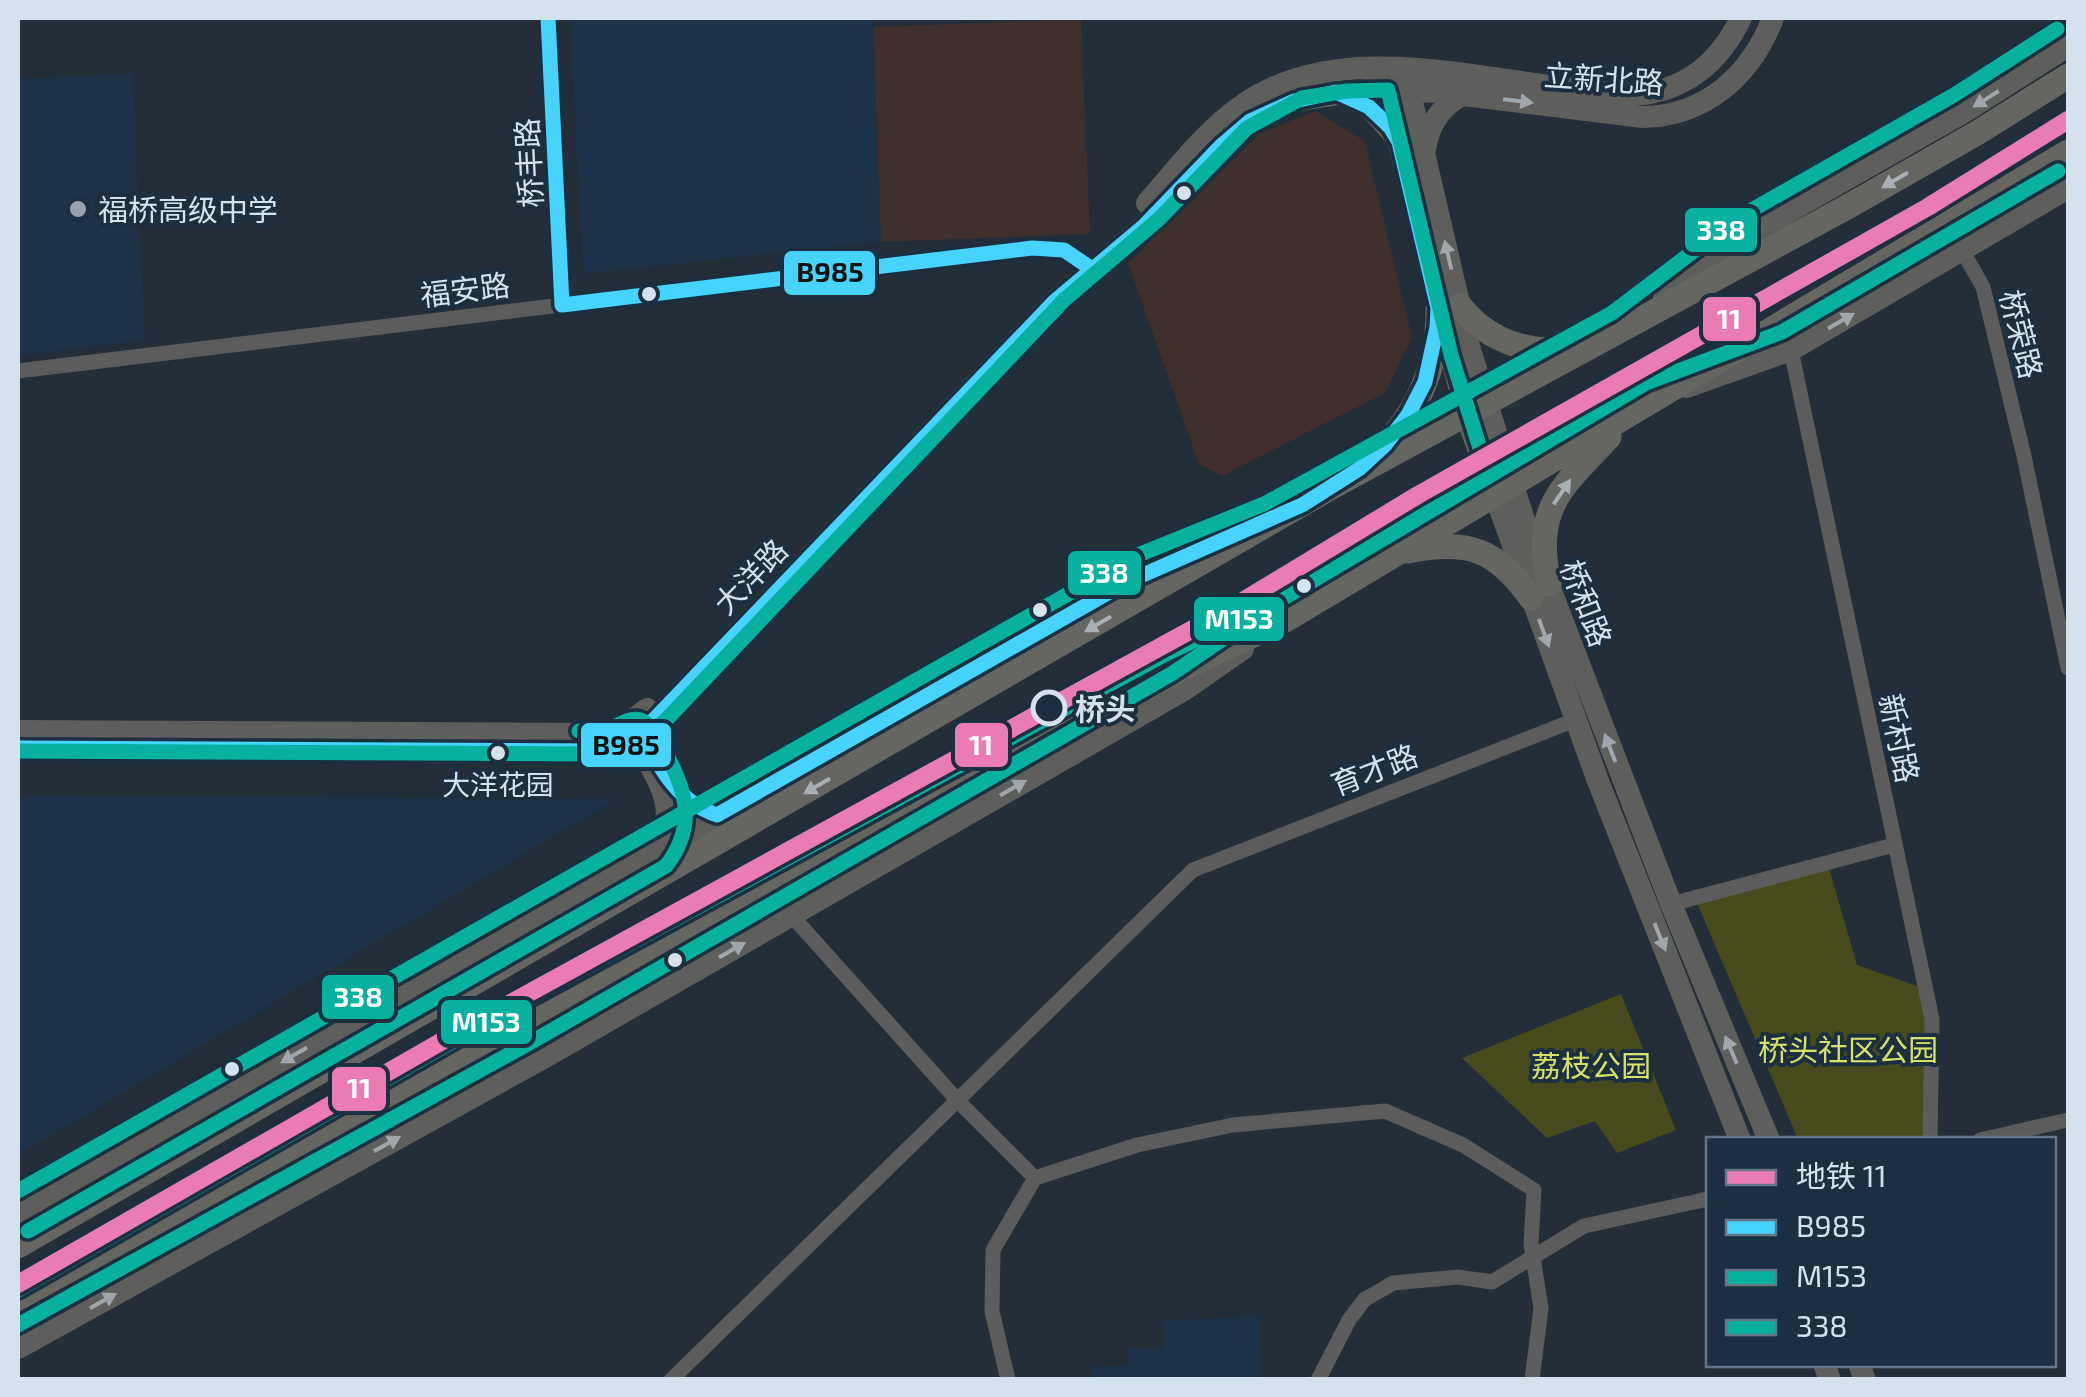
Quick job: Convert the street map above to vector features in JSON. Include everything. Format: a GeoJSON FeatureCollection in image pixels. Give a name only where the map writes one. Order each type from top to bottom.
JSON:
{"type":"FeatureCollection","features":[{"type":"Feature","properties":{"kind":"main road","name":"立新北路"},"geometry":{"type":"LineString","coordinates":[[1395,79],[1655,92],[1688,80],[1709,64],[1741,18]]}},
{"type":"Feature","properties":{"kind":"main road","name":"立新北路"},"geometry":{"type":"LineString","coordinates":[[1395,79],[1463,95],[1643,117],[1676,114],[1705,102],[1731,82],[1754,54],[1773,18]]}},
{"type":"Feature","properties":{"kind":"main road"},"geometry":{"type":"LineString","coordinates":[[1623,330],[1746,236],[1964,112],[2068,46]]}},
{"type":"Feature","properties":{"kind":"main road","name":"大洋路"},"geometry":{"type":"LineString","coordinates":[[634,730],[1041,315],[1208,135],[1246,103],[1272,88],[1308,76],[1395,79]]}},
{"type":"Feature","properties":{"kind":"main road"},"geometry":{"type":"LineString","coordinates":[[18,1246],[1330,488],[1930,160],[2068,76]]}},
{"type":"Feature","properties":{"kind":"main road","name":"大洋路"},"geometry":{"type":"LineString","coordinates":[[1086,264],[1144,226],[1250,121],[1294,100],[1395,79]]}},
{"type":"Feature","properties":{"kind":"main road","name":"桥和路"},"geometry":{"type":"LineString","coordinates":[[1395,79],[1399,142],[1502,489],[1540,591],[1768,1137]]}},
{"type":"Feature","properties":{"kind":"main road","name":"桥和路"},"geometry":{"type":"LineString","coordinates":[[1395,79],[1424,154],[1449,307]]}},
{"type":"Feature","properties":{"kind":"main road"},"geometry":{"type":"LineString","coordinates":[[1336,92],[1369,107],[1399,142]]}},
{"type":"Feature","properties":{"kind":"main road"},"geometry":{"type":"LineString","coordinates":[[1424,154],[1427,137],[1438,116],[1452,100],[1463,95]]}},
{"type":"Feature","properties":{"kind":"main road"},"geometry":{"type":"LineString","coordinates":[[18,1348],[545,1057],[1184,690],[1286,619],[2068,152]]}},
{"type":"Feature","properties":{"kind":"main road"},"geometry":{"type":"LineString","coordinates":[[1656,400],[1792,350],[2068,188]]}},
{"type":"Feature","properties":{"kind":"main road"},"geometry":{"type":"LineString","coordinates":[[1330,488],[1383,448],[1411,410],[1433,361],[1449,307],[1486,334],[1518,346],[1553,350],[1592,347]]}},
{"type":"Feature","properties":{"kind":"main road"},"geometry":{"type":"LineString","coordinates":[[1540,591],[1547,518],[1563,489],[1630,415]]}},
{"type":"Feature","properties":{"kind":"main road"},"geometry":{"type":"LineString","coordinates":[[18,1214],[1144,574],[1273,522]]}},
{"type":"Feature","properties":{"kind":"main road"},"geometry":{"type":"LineString","coordinates":[[1394,554],[1440,546],[1474,548],[1501,562],[1540,591]]}},
{"type":"Feature","properties":{"kind":"main road","name":"桥和路"},"geometry":{"type":"LineString","coordinates":[[1540,591],[1575,720],[1739,1137]]}},
{"type":"Feature","properties":{"kind":"main road"},"geometry":{"type":"LineString","coordinates":[[18,1313],[521,1026],[1158,682],[1286,619]]}},
{"type":"Feature","properties":{"kind":"main road"},"geometry":{"type":"LineString","coordinates":[[18,731],[600,734],[634,730]]}},
{"type":"Feature","properties":{"kind":"main road"},"geometry":{"type":"LineString","coordinates":[[18,748],[600,751],[619,748],[634,730]]}},
{"type":"Feature","properties":{"kind":"main road"},"geometry":{"type":"LineString","coordinates":[[634,730],[682,798],[694,807],[717,814]]}},
{"type":"Feature","properties":{"kind":"main road"},"geometry":{"type":"LineString","coordinates":[[634,730],[668,803],[668,824],[653,851]]}},
{"type":"Feature","properties":{"kind":"street","name":"桥丰路"},"geometry":{"type":"LineString","coordinates":[[548,18],[562,305]]}},
{"type":"Feature","properties":{"kind":"street","name":"福安路"},"geometry":{"type":"LineString","coordinates":[[18,372],[1032,248],[1055,248],[1086,264]]}},
{"type":"Feature","properties":{"kind":"street","name":"桥荣路"},"geometry":{"type":"LineString","coordinates":[[1963,252],[1984,287],[2068,668]]}},
{"type":"Feature","properties":{"kind":"street","name":"新村路"},"geometry":{"type":"LineString","coordinates":[[1792,350],[1932,1020],[1930,1137]]}},
{"type":"Feature","properties":{"kind":"street","name":"育才路"},"geometry":{"type":"LineString","coordinates":[[959,1102],[1193,870],[1575,720]]}},
{"type":"Feature","properties":{"kind":"street"},"geometry":{"type":"LineString","coordinates":[[1671,904],[1894,845]]}},
{"type":"Feature","properties":{"kind":"street"},"geometry":{"type":"LineString","coordinates":[[792,916],[959,1102],[1034,1178]]}},
{"type":"Feature","properties":{"kind":"street"},"geometry":{"type":"LineString","coordinates":[[671,1380],[959,1102]]}},
{"type":"Feature","properties":{"kind":"street"},"geometry":{"type":"LineString","coordinates":[[1008,1380],[992,1311],[994,1250],[1034,1178],[1136,1146],[1232,1125],[1385,1111],[1462,1145],[1534,1190],[1531,1244],[1540,1308],[1532,1380]]}},
{"type":"Feature","properties":{"kind":"street"},"geometry":{"type":"LineString","coordinates":[[1993,1137],[2068,1120]]}},
{"type":"Feature","properties":{"kind":"street"},"geometry":{"type":"LineString","coordinates":[[1318,1380],[1349,1320],[1364,1300],[1393,1283],[1458,1278],[1492,1282],[1584,1226],[1706,1199]]}},
{"type":"Feature","properties":{"kind":"shaded area"},"geometry":{"type":"Polygon","coordinates":[[[570,18],[872,18],[881,242],[583,274],[570,18]]]}},
{"type":"Feature","properties":{"kind":"shaded area"},"geometry":{"type":"Polygon","coordinates":[[[1081,19],[1090,234],[881,242],[873,27],[1081,19]]]}},
{"type":"Feature","properties":{"kind":"shaded area","name":"福桥高级中学"},"geometry":{"type":"Polygon","coordinates":[[[133,73],[145,340],[18,356],[18,79],[133,73]]]}},
{"type":"Feature","properties":{"kind":"shaded area"},"geometry":{"type":"Polygon","coordinates":[[[1315,111],[1365,141],[1412,338],[1385,393],[1222,476],[1199,464],[1128,263],[1259,134],[1315,111]]]}},
{"type":"Feature","properties":{"kind":"shaded area"},"geometry":{"type":"Polygon","coordinates":[[[18,795],[616,799],[18,1155],[18,795]]]}},
{"type":"Feature","properties":{"kind":"shaded area"},"geometry":{"type":"Polygon","coordinates":[[[1259,1316],[1262,1379],[1092,1379],[1091,1367],[1129,1365],[1128,1349],[1163,1348],[1162,1321],[1259,1316]]]}},
{"type":"Feature","properties":{"kind":"green space","name":"桥头社区公园"},"geometry":{"type":"Polygon","coordinates":[[[1829,868],[1857,965],[1917,986],[1923,999],[1929,1036],[1925,1136],[1797,1137],[1697,903],[1829,868]]]}},
{"type":"Feature","properties":{"kind":"green space","name":"荔枝公园"},"geometry":{"type":"Polygon","coordinates":[[[1621,994],[1676,1130],[1617,1153],[1595,1121],[1547,1138],[1462,1058],[1621,994]]]}},
{"type":"Feature","properties":{"kind":"metro line","name":"11"},"geometry":{"type":"LineString","coordinates":[[18,1284],[458,1032],[1233,607],[1418,495],[1928,207],[2068,120]]}},
{"type":"Feature","properties":{"kind":"transit line","name":"B985"},"geometry":{"type":"LineString","coordinates":[[548,18],[562,305]]}},
{"type":"Feature","properties":{"kind":"transit line","name":"338"},"geometry":{"type":"LineString","coordinates":[[18,1191],[1133,557],[1264,504],[1612,313],[1736,219],[1954,95],[2057,29]]}},
{"type":"Feature","properties":{"kind":"transit line","name":"M153"},"geometry":{"type":"LineString","coordinates":[[18,751],[599,754],[628,748],[666,720],[1064,300],[1159,219],[1247,128],[1302,98],[1388,90],[1451,355],[1488,474],[1277,601],[1164,655],[511,1008],[18,1290]]}},
{"type":"Feature","properties":{"kind":"transit line","name":"B985"},"geometry":{"type":"LineString","coordinates":[[18,748],[600,751],[626,745],[1055,301],[1144,226],[1250,121],[1294,101],[1336,92],[1369,107],[1399,142],[1438,308],[1425,382],[1408,415],[1385,445],[1359,469],[1302,505],[1127,582],[717,815]]}},
{"type":"Feature","properties":{"kind":"transit line","name":"338"},"geometry":{"type":"LineString","coordinates":[[18,1325],[535,1040],[1173,673],[1277,602],[1646,383],[1782,332],[2058,171]]}},
{"type":"Feature","properties":{"kind":"transit line","name":"B985"},"geometry":{"type":"LineString","coordinates":[[562,305],[1032,248],[1064,250],[1092,269]]}},
{"type":"Feature","properties":{"kind":"transit line","name":"M153"},"geometry":{"type":"LineString","coordinates":[[28,1231],[666,866],[682,835],[685,804],[676,774],[654,733],[647,724],[635,719],[608,729],[579,731]]}},
{"type":"Feature","properties":{"kind":"transit line","name":"B985"},"geometry":{"type":"LineString","coordinates":[[615,731],[634,720],[677,789],[717,815]]}},
{"type":"Feature","properties":{"kind":"place","name":"福桥高级中学"},"geometry":{"type":"Point","coordinates":[78,209]}},
{"type":"Feature","properties":{"kind":"place","name":"桥头"},"geometry":{"type":"Point","coordinates":[1049,708]}},
{"type":"Feature","properties":{"kind":"place","name":"大洋花园"},"geometry":{"type":"Point","coordinates":[498,753]}}]}
